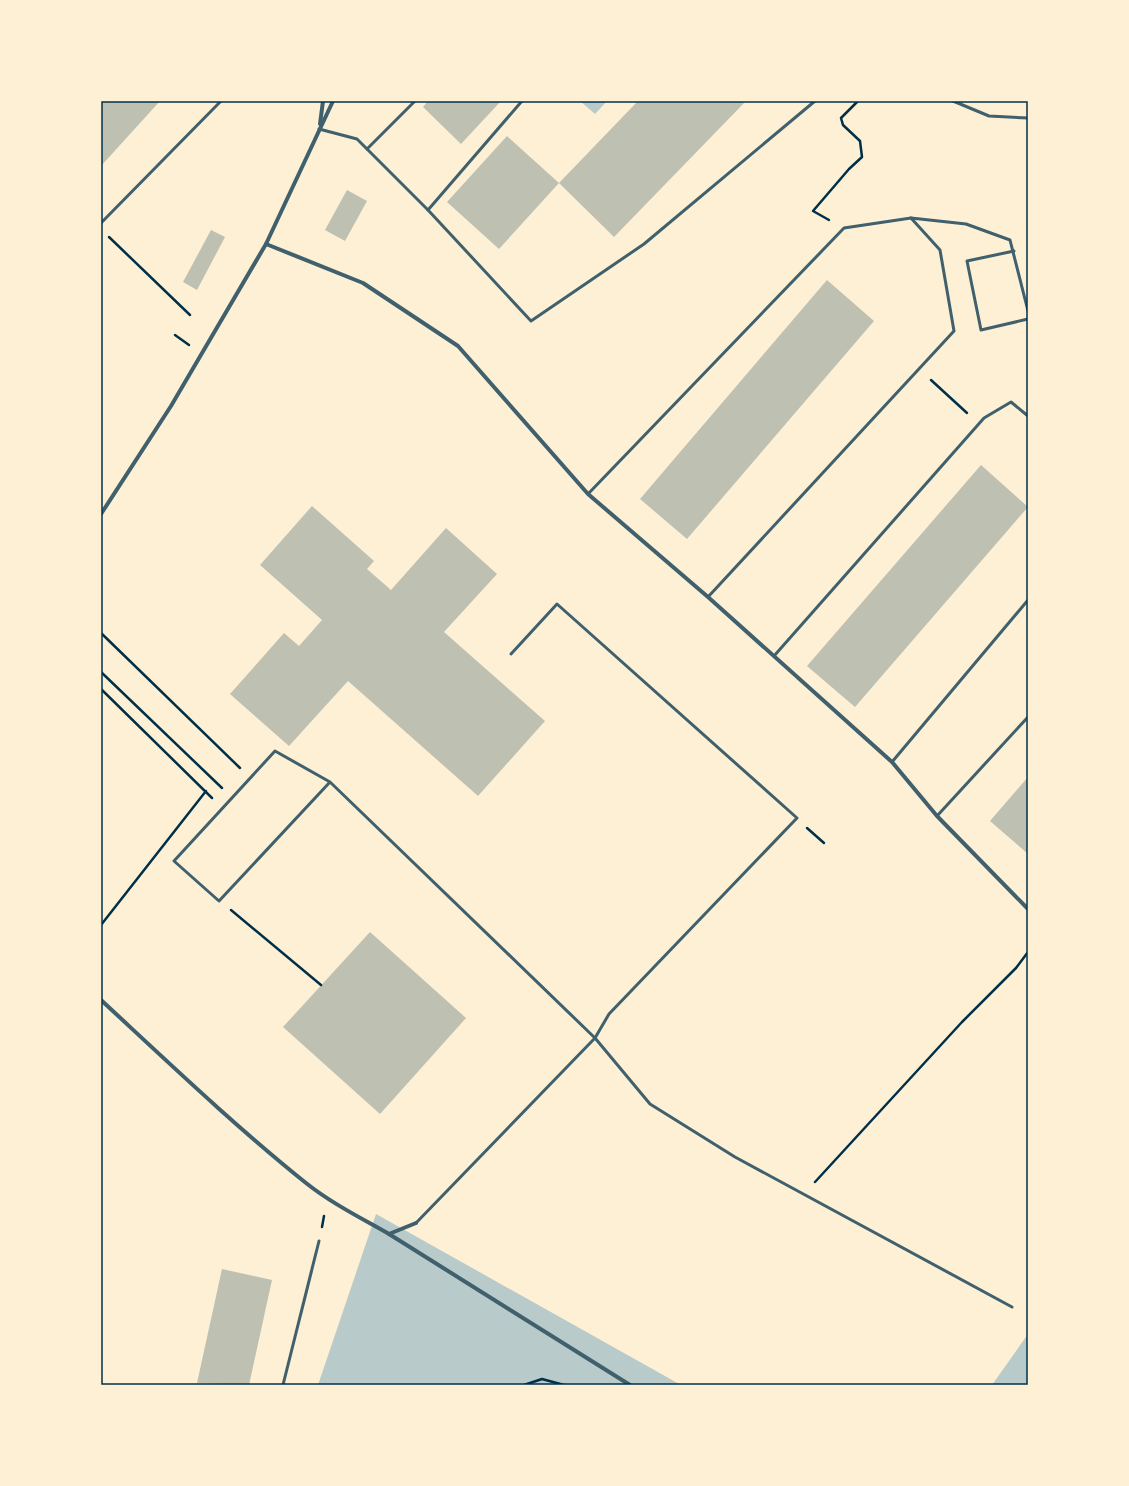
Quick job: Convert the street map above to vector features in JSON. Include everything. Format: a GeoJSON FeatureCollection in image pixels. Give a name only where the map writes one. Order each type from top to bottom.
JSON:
{"type":"FeatureCollection","features":[{"type":"Feature","properties":{"kind":"street"},"geometry":{"type":"LineString","coordinates":[[319,129],[323,101]]}},
{"type":"Feature","properties":{"kind":"street"},"geometry":{"type":"LineString","coordinates":[[101,514],[171,406],[202,355],[210,337],[266,244],[333,101]]}},
{"type":"Feature","properties":{"kind":"street"},"geometry":{"type":"LineString","coordinates":[[266,244],[363,283],[458,346],[588,494],[708,597],[892,762],[937,816],[1028,909]]}},
{"type":"Feature","properties":{"kind":"street"},"geometry":{"type":"LineString","coordinates":[[101,1000],[205,1095],[307,1184],[630,1385]]}},
{"type":"Feature","properties":{"kind":"street"},"geometry":{"type":"LineString","coordinates":[[389,1234],[416,1223]]}},
{"type":"Feature","properties":{"kind":"lane"},"geometry":{"type":"LineString","coordinates":[[101,223],[221,101]]}},
{"type":"Feature","properties":{"kind":"lane"},"geometry":{"type":"LineString","coordinates":[[368,149],[414,101]]}},
{"type":"Feature","properties":{"kind":"lane"},"geometry":{"type":"LineString","coordinates":[[428,210],[522,101]]}},
{"type":"Feature","properties":{"kind":"lane"},"geometry":{"type":"LineString","coordinates":[[319,129],[357,139],[428,210],[531,321],[644,244],[815,101]]}},
{"type":"Feature","properties":{"kind":"lane"},"geometry":{"type":"LineString","coordinates":[[953,101],[989,116],[1028,118]]}},
{"type":"Feature","properties":{"kind":"lane"},"geometry":{"type":"LineString","coordinates":[[708,597],[954,331],[940,250],[911,218]]}},
{"type":"Feature","properties":{"kind":"lane"},"geometry":{"type":"LineString","coordinates":[[588,494],[844,228],[911,218],[966,224],[1010,240],[1028,311]]}},
{"type":"Feature","properties":{"kind":"lane"},"geometry":{"type":"LineString","coordinates":[[1014,251],[967,261],[981,330],[1028,319]]}},
{"type":"Feature","properties":{"kind":"lane"},"geometry":{"type":"LineString","coordinates":[[774,656],[984,418],[1011,402],[1028,416]]}},
{"type":"Feature","properties":{"kind":"lane"},"geometry":{"type":"LineString","coordinates":[[892,762],[1028,600]]}},
{"type":"Feature","properties":{"kind":"lane"},"geometry":{"type":"LineString","coordinates":[[416,1223],[595,1038],[609,1014],[796,818],[557,604],[511,654]]}},
{"type":"Feature","properties":{"kind":"lane"},"geometry":{"type":"LineString","coordinates":[[937,816],[1028,717]]}},
{"type":"Feature","properties":{"kind":"lane"},"geometry":{"type":"LineString","coordinates":[[330,782],[220,900],[174,861],[275,751],[330,782],[595,1038],[650,1104],[735,1157],[1012,1307]]}},
{"type":"Feature","properties":{"kind":"lane"},"geometry":{"type":"LineString","coordinates":[[283,1385],[320,1241]]}},
{"type":"Feature","properties":{"kind":"path"},"geometry":{"type":"LineString","coordinates":[[844,228],[813,211],[849,169],[862,157],[860,141],[843,125],[840,118],[858,101]]}},
{"type":"Feature","properties":{"kind":"path"},"geometry":{"type":"LineString","coordinates":[[107,235],[190,315]]}},
{"type":"Feature","properties":{"kind":"path"},"geometry":{"type":"LineString","coordinates":[[918,369],[979,424]]}},
{"type":"Feature","properties":{"kind":"path"},"geometry":{"type":"LineString","coordinates":[[101,633],[250,778]]}},
{"type":"Feature","properties":{"kind":"path"},"geometry":{"type":"LineString","coordinates":[[101,672],[232,798]]}},
{"type":"Feature","properties":{"kind":"path"},"geometry":{"type":"LineString","coordinates":[[101,689],[222,808]]}},
{"type":"Feature","properties":{"kind":"path"},"geometry":{"type":"LineString","coordinates":[[101,925],[206,791]]}},
{"type":"Feature","properties":{"kind":"path"},"geometry":{"type":"LineString","coordinates":[[796,818],[824,843]]}},
{"type":"Feature","properties":{"kind":"path"},"geometry":{"type":"LineString","coordinates":[[220,900],[321,985]]}},
{"type":"Feature","properties":{"kind":"path"},"geometry":{"type":"LineString","coordinates":[[804,1194],[962,1022],[1016,968],[1028,952]]}},
{"type":"Feature","properties":{"kind":"path"},"geometry":{"type":"LineString","coordinates":[[320,1241],[328,1198]]}},
{"type":"Feature","properties":{"kind":"path"},"geometry":{"type":"LineString","coordinates":[[524,1385],[542,1379],[564,1385]]}},
{"type":"Feature","properties":{"kind":"shaded area"},"geometry":{"type":"Polygon","coordinates":[[[580,101],[607,101],[595,114],[580,101]]]}},
{"type":"Feature","properties":{"kind":"shaded area"},"geometry":{"type":"Polygon","coordinates":[[[376,1214],[681,1385],[318,1385],[376,1214]]]}},
{"type":"Feature","properties":{"kind":"shaded area"},"geometry":{"type":"Polygon","coordinates":[[[1028,1334],[1028,1385],[992,1385],[1028,1334]]]}},
{"type":"Feature","properties":{"kind":"building"},"geometry":{"type":"Polygon","coordinates":[[[101,101],[160,101],[101,166],[101,101]]]}},
{"type":"Feature","properties":{"kind":"building"},"geometry":{"type":"Polygon","coordinates":[[[428,101],[501,101],[461,144],[423,107],[428,101]]]}},
{"type":"Feature","properties":{"kind":"building"},"geometry":{"type":"Polygon","coordinates":[[[638,101],[746,101],[614,237],[559,183],[638,101]]]}},
{"type":"Feature","properties":{"kind":"building"},"geometry":{"type":"Polygon","coordinates":[[[507,136],[559,183],[499,249],[447,202],[507,136]]]}},
{"type":"Feature","properties":{"kind":"building"},"geometry":{"type":"Polygon","coordinates":[[[347,190],[367,201],[345,241],[325,230],[347,190]]]}},
{"type":"Feature","properties":{"kind":"building"},"geometry":{"type":"Polygon","coordinates":[[[211,230],[225,237],[197,290],[183,282],[211,230]]]}},
{"type":"Feature","properties":{"kind":"building"},"geometry":{"type":"Polygon","coordinates":[[[827,280],[874,321],[687,539],[640,499],[827,280]]]}},
{"type":"Feature","properties":{"kind":"building"},"geometry":{"type":"Polygon","coordinates":[[[981,465],[1028,507],[855,707],[807,666],[981,465]]]}},
{"type":"Feature","properties":{"kind":"building"},"geometry":{"type":"Polygon","coordinates":[[[312,506],[374,561],[367,569],[391,590],[446,528],[497,574],[444,632],[545,721],[478,796],[348,681],[289,746],[230,694],[284,633],[299,646],[322,620],[260,565],[312,506]]]}},
{"type":"Feature","properties":{"kind":"building"},"geometry":{"type":"Polygon","coordinates":[[[1028,777],[1028,854],[990,821],[1028,777]]]}},
{"type":"Feature","properties":{"kind":"building"},"geometry":{"type":"Polygon","coordinates":[[[370,932],[466,1018],[380,1114],[283,1027],[370,932]]]}},
{"type":"Feature","properties":{"kind":"building"},"geometry":{"type":"Polygon","coordinates":[[[222,1269],[272,1280],[249,1385],[197,1383],[222,1269]]]}}]}
